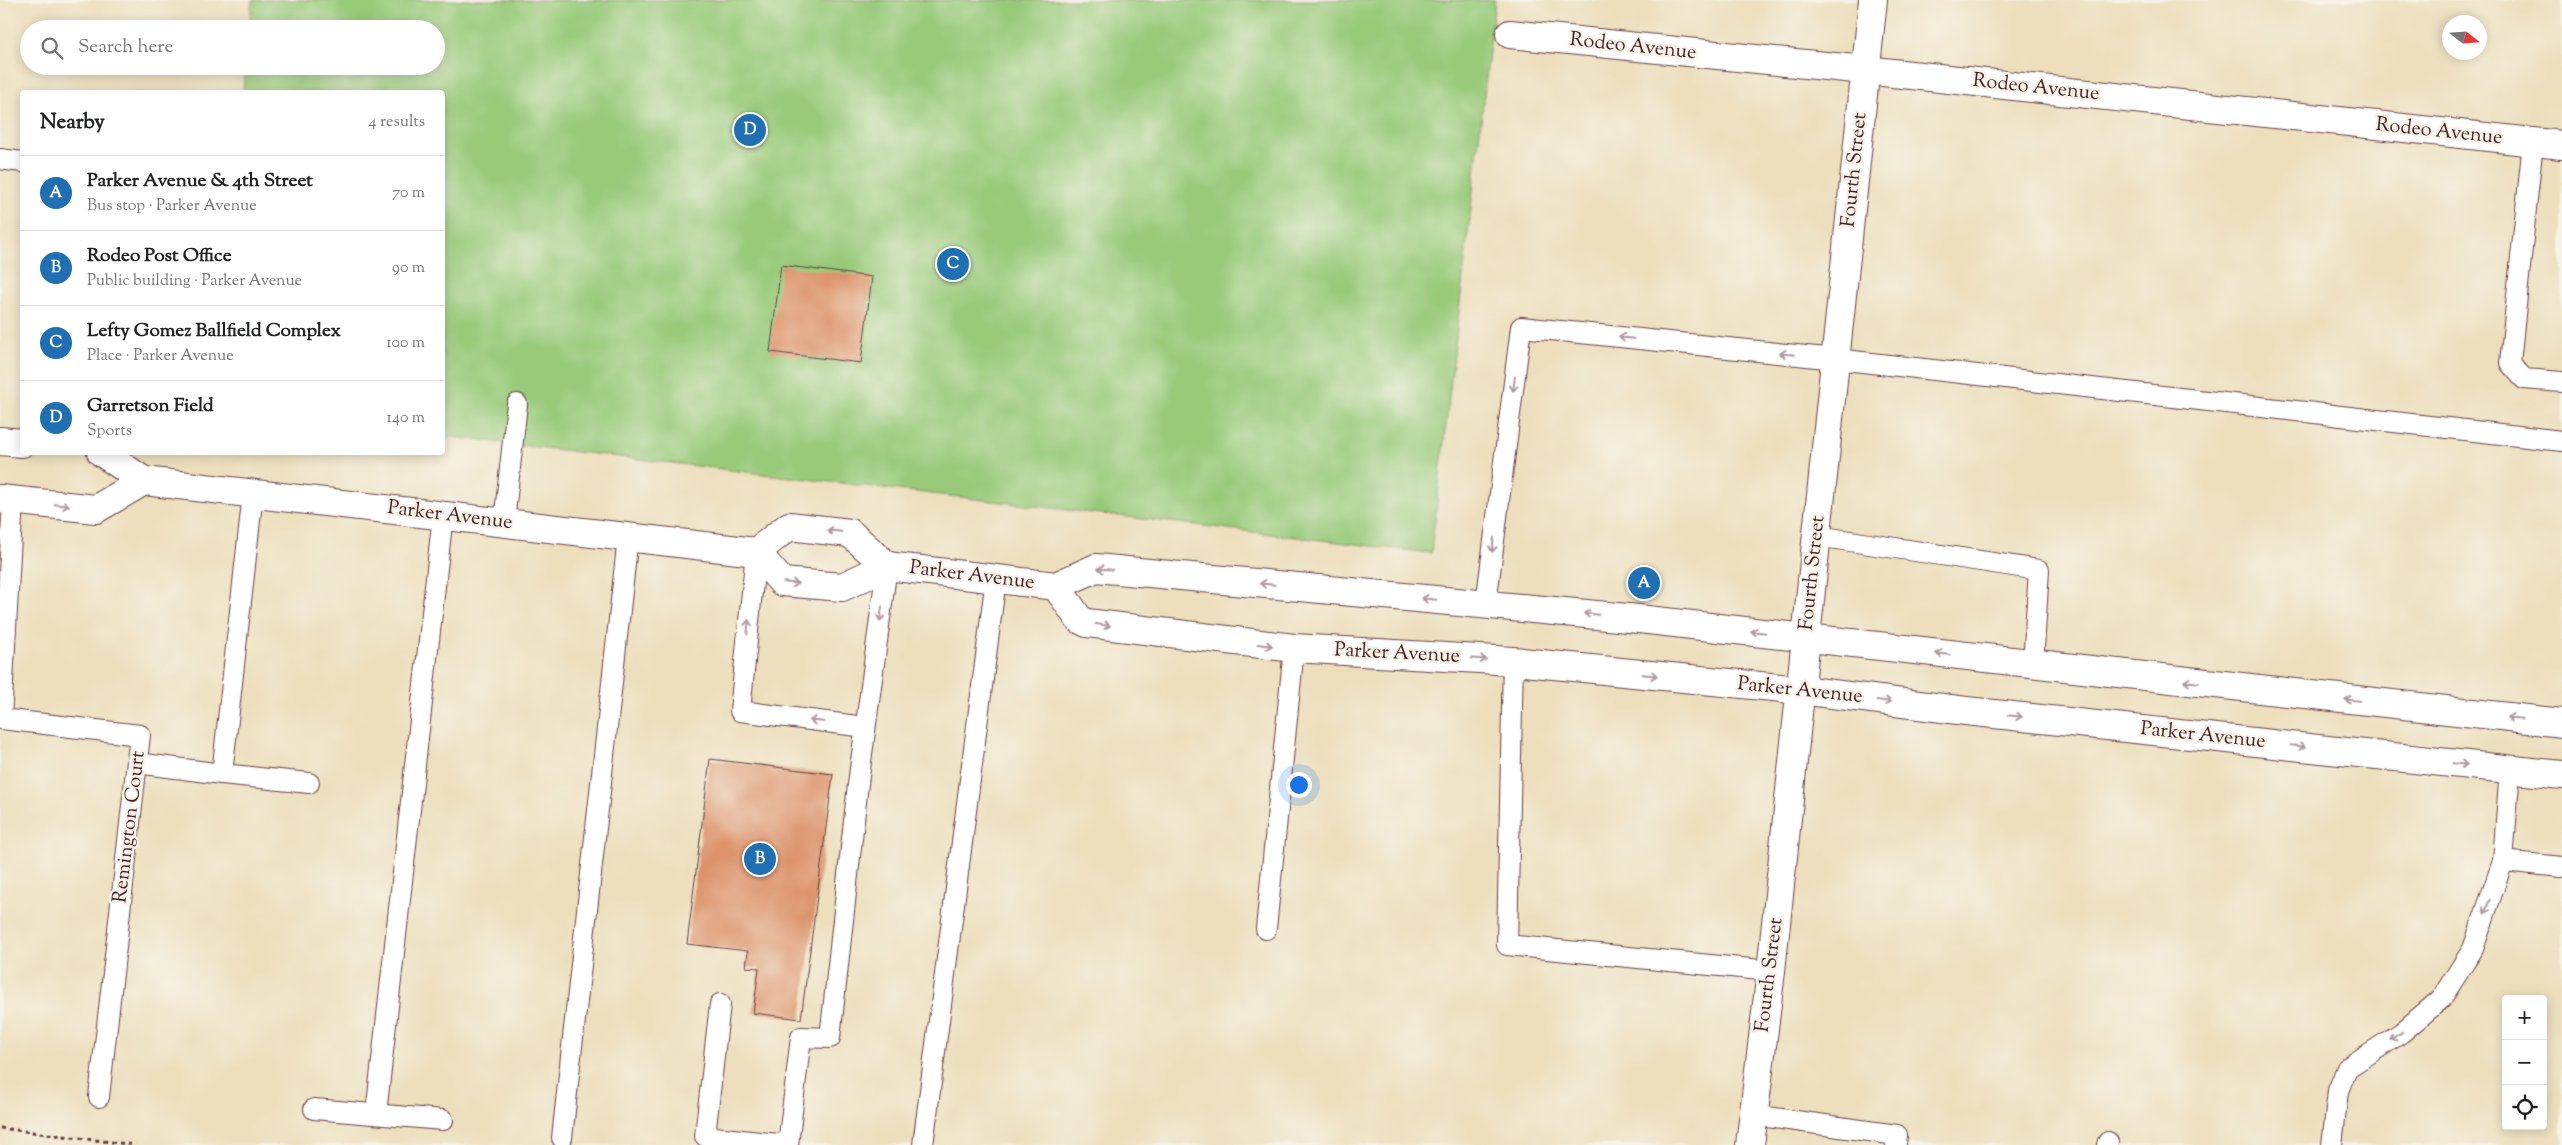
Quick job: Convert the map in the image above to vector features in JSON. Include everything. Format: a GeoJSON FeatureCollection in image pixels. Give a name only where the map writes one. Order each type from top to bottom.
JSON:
{"type":"FeatureCollection","features":[{"type":"Feature","properties":{"kind":"main road","name":"Fourth Street"},"geometry":{"type":"LineString","coordinates":[[1750,1145],[1771,971],[1873,0]]}},
{"type":"Feature","properties":{"kind":"main road","name":"Rodeo Avenue"},"geometry":{"type":"LineString","coordinates":[[1510,34],[1865,70],[2562,146]]}},
{"type":"Feature","properties":{"kind":"main road"},"geometry":{"type":"LineString","coordinates":[[0,441],[20,444]]}},
{"type":"Feature","properties":{"kind":"main road","name":"Parker Avenue"},"geometry":{"type":"LineString","coordinates":[[105,455],[144,481],[756,552],[782,582],[842,587],[887,566],[1056,586],[1096,568],[1486,604],[1806,637],[2562,723]]}},
{"type":"Feature","properties":{"kind":"main road"},"geometry":{"type":"LineString","coordinates":[[7,499],[96,509],[144,481]]}},
{"type":"Feature","properties":{"kind":"main road","name":"Parker Avenue"},"geometry":{"type":"LineString","coordinates":[[756,552],[789,526],[850,533],[887,566]]}},
{"type":"Feature","properties":{"kind":"main road","name":"Parker Avenue"},"geometry":{"type":"LineString","coordinates":[[1056,586],[1079,619],[1087,624],[1294,648],[1513,661],[1801,690],[1966,711],[2562,775]]}},
{"type":"Feature","properties":{"kind":"lane"},"geometry":{"type":"LineString","coordinates":[[2533,142],[2510,363],[2524,379],[2562,382]]}},
{"type":"Feature","properties":{"kind":"lane"},"geometry":{"type":"LineString","coordinates":[[0,159],[20,162]]}},
{"type":"Feature","properties":{"kind":"lane"},"geometry":{"type":"LineString","coordinates":[[1486,604],[1521,327],[1836,359],[2562,440]]}},
{"type":"Feature","properties":{"kind":"lane"},"geometry":{"type":"LineString","coordinates":[[504,522],[517,404]]}},
{"type":"Feature","properties":{"kind":"lane"},"geometry":{"type":"LineString","coordinates":[[222,774],[253,493]]}},
{"type":"Feature","properties":{"kind":"lane","name":"Remington Court"},"geometry":{"type":"LineString","coordinates":[[7,499],[1,719],[140,735],[99,1097]]}},
{"type":"Feature","properties":{"kind":"lane"},"geometry":{"type":"LineString","coordinates":[[376,1114],[443,515]]}},
{"type":"Feature","properties":{"kind":"lane"},"geometry":{"type":"LineString","coordinates":[[1817,536],[2039,570],[2034,664]]}},
{"type":"Feature","properties":{"kind":"lane"},"geometry":{"type":"LineString","coordinates":[[562,1138],[628,537]]}},
{"type":"Feature","properties":{"kind":"lane"},"geometry":{"type":"LineString","coordinates":[[756,552],[740,711],[866,727]]}},
{"type":"Feature","properties":{"kind":"lane"},"geometry":{"type":"LineString","coordinates":[[720,1004],[705,1136],[788,1145],[801,1037],[830,1038],[866,727],[887,566]]}},
{"type":"Feature","properties":{"kind":"lane"},"geometry":{"type":"LineString","coordinates":[[923,1145],[996,578]]}},
{"type":"Feature","properties":{"kind":"lane"},"geometry":{"type":"LineString","coordinates":[[1266,929],[1294,648]]}},
{"type":"Feature","properties":{"kind":"lane"},"geometry":{"type":"LineString","coordinates":[[1513,661],[1507,945],[1771,971]]}},
{"type":"Feature","properties":{"kind":"lane"},"geometry":{"type":"LineString","coordinates":[[137,763],[309,783]]}},
{"type":"Feature","properties":{"kind":"lane"},"geometry":{"type":"LineString","coordinates":[[2332,1145],[2338,1091],[2347,1068],[2401,1033],[2441,1000],[2473,949],[2503,861],[2510,769]]}},
{"type":"Feature","properties":{"kind":"lane"},"geometry":{"type":"LineString","coordinates":[[2503,861],[2562,867]]}},
{"type":"Feature","properties":{"kind":"lane"},"geometry":{"type":"LineString","coordinates":[[314,1108],[443,1120]]}},
{"type":"Feature","properties":{"kind":"lane"},"geometry":{"type":"LineString","coordinates":[[1753,1115],[1897,1135],[1896,1145]]}},
{"type":"Feature","properties":{"kind":"path"},"geometry":{"type":"LineString","coordinates":[[0,1128],[135,1145]]}},
{"type":"Feature","properties":{"kind":"green space"},"geometry":{"type":"Polygon","coordinates":[[[252,0],[1495,0],[1431,553],[445,436],[445,90],[243,90],[244,75],[445,75],[445,20],[250,20],[252,0]]]}},
{"type":"Feature","properties":{"kind":"building"},"geometry":{"type":"Polygon","coordinates":[[[781,265],[872,277],[861,363],[770,352],[781,265]]]}},
{"type":"Feature","properties":{"kind":"building"},"geometry":{"type":"Polygon","coordinates":[[[710,759],[833,774],[801,1019],[753,1013],[759,968],[746,967],[748,951],[687,944],[710,759]]]}},
{"type":"Feature","properties":{"kind":"place","name":"Garretson Field"},"geometry":{"type":"Point","coordinates":[750,130]}},
{"type":"Feature","properties":{"kind":"place","name":"Lefty Gomez Ballfield Complex"},"geometry":{"type":"Point","coordinates":[953,264]}},
{"type":"Feature","properties":{"kind":"place","name":"Parker Avenue & 4th Street"},"geometry":{"type":"Point","coordinates":[1644,583]}},
{"type":"Feature","properties":{"kind":"place","name":"Rodeo Post Office"},"geometry":{"type":"Point","coordinates":[760,859]}}]}
